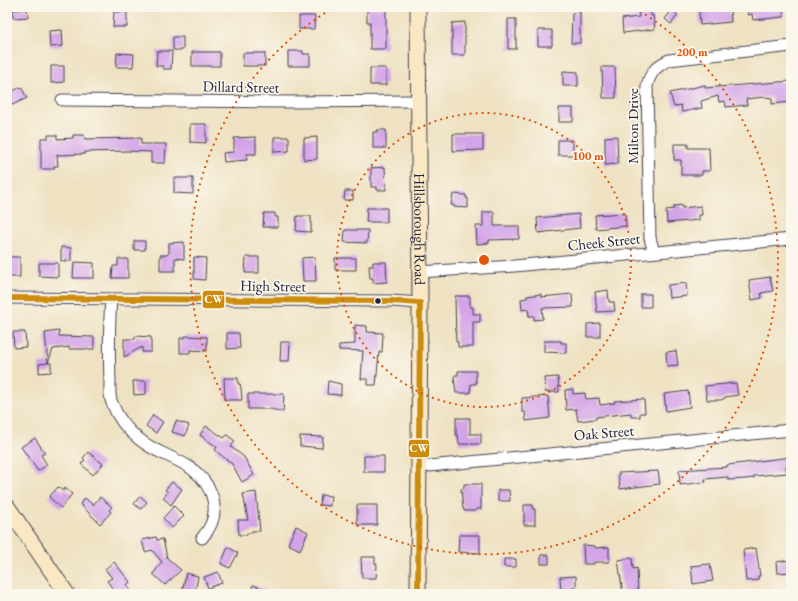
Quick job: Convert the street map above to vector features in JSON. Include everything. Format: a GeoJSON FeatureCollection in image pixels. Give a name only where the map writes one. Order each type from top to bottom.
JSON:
{"type":"FeatureCollection","features":[{"type":"Feature","properties":{"kind":"street","name":"Hillsborough Road"},"geometry":{"type":"LineString","coordinates":[[418,7],[420,303],[418,594]]}},
{"type":"Feature","properties":{"kind":"street","name":"Milton Drive"},"geometry":{"type":"LineString","coordinates":[[654,252],[650,238],[647,86],[654,70],[660,64],[669,60],[791,46]]}},
{"type":"Feature","properties":{"kind":"street","name":"Dillard Street"},"geometry":{"type":"LineString","coordinates":[[62,100],[289,102],[418,100]]}},
{"type":"Feature","properties":{"kind":"street","name":"Cheek Street"},"geometry":{"type":"LineString","coordinates":[[419,272],[514,266],[791,239]]}},
{"type":"Feature","properties":{"kind":"street","name":"High Street"},"geometry":{"type":"LineString","coordinates":[[7,298],[391,301],[420,303]]}},
{"type":"Feature","properties":{"kind":"street"},"geometry":{"type":"LineString","coordinates":[[111,299],[109,362],[111,401],[119,417],[138,439],[161,454],[192,469],[208,487],[214,506],[214,518],[212,525],[202,538]]}},
{"type":"Feature","properties":{"kind":"street","name":"Oak Street"},"geometry":{"type":"LineString","coordinates":[[419,467],[791,430]]}},
{"type":"Feature","properties":{"kind":"street"},"geometry":{"type":"LineString","coordinates":[[7,506],[67,594]]}},
{"type":"Feature","properties":{"kind":"building"},"geometry":{"type":"Polygon","coordinates":[[[638,7],[650,7],[655,29],[623,33],[622,19],[639,17],[638,7]]]}},
{"type":"Feature","properties":{"kind":"building"},"geometry":{"type":"Polygon","coordinates":[[[704,7],[730,8],[731,22],[700,25],[699,11],[705,10],[704,7]]]}},
{"type":"Feature","properties":{"kind":"building"},"geometry":{"type":"Polygon","coordinates":[[[747,7],[783,7],[784,17],[753,20],[752,14],[748,15],[747,7]]]}},
{"type":"Feature","properties":{"kind":"building"},"geometry":{"type":"Polygon","coordinates":[[[367,8],[386,8],[386,49],[370,49],[370,22],[367,22],[367,8]]]}},
{"type":"Feature","properties":{"kind":"building"},"geometry":{"type":"Polygon","coordinates":[[[27,9],[28,17],[13,18],[13,10],[27,9]]]}},
{"type":"Feature","properties":{"kind":"building"},"geometry":{"type":"Polygon","coordinates":[[[672,10],[678,15],[671,24],[665,19],[672,10]]]}},
{"type":"Feature","properties":{"kind":"building"},"geometry":{"type":"Polygon","coordinates":[[[114,12],[127,12],[127,27],[113,27],[114,12]]]}},
{"type":"Feature","properties":{"kind":"building"},"geometry":{"type":"Polygon","coordinates":[[[580,12],[580,43],[571,43],[572,13],[580,12]]]}},
{"type":"Feature","properties":{"kind":"building"},"geometry":{"type":"Polygon","coordinates":[[[299,16],[315,16],[314,29],[299,29],[299,16]]]}},
{"type":"Feature","properties":{"kind":"building"},"geometry":{"type":"Polygon","coordinates":[[[508,19],[516,19],[516,49],[508,49],[508,19]]]}},
{"type":"Feature","properties":{"kind":"building"},"geometry":{"type":"Polygon","coordinates":[[[465,22],[465,55],[452,55],[452,23],[465,22]]]}},
{"type":"Feature","properties":{"kind":"building"},"geometry":{"type":"Polygon","coordinates":[[[62,30],[63,46],[50,47],[49,31],[62,30]]]}},
{"type":"Feature","properties":{"kind":"building"},"geometry":{"type":"Polygon","coordinates":[[[538,30],[552,30],[552,46],[538,46],[538,30]]]}},
{"type":"Feature","properties":{"kind":"building"},"geometry":{"type":"Polygon","coordinates":[[[173,37],[183,37],[183,50],[173,50],[173,37]]]}},
{"type":"Feature","properties":{"kind":"building"},"geometry":{"type":"Polygon","coordinates":[[[157,51],[172,51],[171,69],[163,69],[163,66],[156,66],[157,51]]]}},
{"type":"Feature","properties":{"kind":"building"},"geometry":{"type":"Polygon","coordinates":[[[288,51],[303,51],[303,54],[310,54],[310,66],[288,66],[288,51]]]}},
{"type":"Feature","properties":{"kind":"building"},"geometry":{"type":"Polygon","coordinates":[[[192,52],[220,52],[220,66],[192,66],[192,52]]]}},
{"type":"Feature","properties":{"kind":"building"},"geometry":{"type":"Polygon","coordinates":[[[117,53],[134,54],[133,67],[116,67],[117,53]]]}},
{"type":"Feature","properties":{"kind":"building"},"geometry":{"type":"Polygon","coordinates":[[[243,53],[265,53],[265,66],[243,66],[243,53]]]}},
{"type":"Feature","properties":{"kind":"building"},"geometry":{"type":"Polygon","coordinates":[[[51,66],[64,66],[64,82],[51,83],[51,66]]]}},
{"type":"Feature","properties":{"kind":"building"},"geometry":{"type":"Polygon","coordinates":[[[602,67],[615,67],[616,98],[603,98],[602,67]]]}},
{"type":"Feature","properties":{"kind":"building"},"geometry":{"type":"Polygon","coordinates":[[[370,68],[386,68],[386,85],[370,85],[370,68]]]}},
{"type":"Feature","properties":{"kind":"building"},"geometry":{"type":"Polygon","coordinates":[[[563,71],[578,72],[578,86],[563,86],[563,71]]]}},
{"type":"Feature","properties":{"kind":"building"},"geometry":{"type":"Polygon","coordinates":[[[791,81],[791,102],[772,104],[772,98],[765,97],[746,99],[747,105],[726,107],[725,101],[719,102],[718,96],[701,101],[702,108],[682,112],[681,105],[674,107],[670,93],[705,85],[705,88],[791,81]]]}},
{"type":"Feature","properties":{"kind":"building"},"geometry":{"type":"Polygon","coordinates":[[[21,87],[27,98],[12,105],[10,101],[7,103],[7,94],[21,87]]]}},
{"type":"Feature","properties":{"kind":"building"},"geometry":{"type":"Polygon","coordinates":[[[559,108],[573,108],[573,122],[559,122],[559,108]]]}},
{"type":"Feature","properties":{"kind":"building"},"geometry":{"type":"Polygon","coordinates":[[[190,124],[206,124],[206,143],[190,142],[190,124]]]}},
{"type":"Feature","properties":{"kind":"building"},"geometry":{"type":"Polygon","coordinates":[[[377,130],[386,130],[386,148],[373,148],[373,132],[377,132],[377,130]]]}},
{"type":"Feature","properties":{"kind":"building"},"geometry":{"type":"Polygon","coordinates":[[[453,134],[483,134],[483,150],[453,151],[453,134]]]}},
{"type":"Feature","properties":{"kind":"building"},"geometry":{"type":"Polygon","coordinates":[[[48,135],[57,135],[57,139],[73,138],[73,135],[84,135],[85,139],[141,138],[141,144],[166,144],[165,163],[151,163],[151,152],[85,152],[85,154],[57,155],[58,166],[54,166],[54,169],[41,169],[41,138],[48,138],[48,135]]]}},
{"type":"Feature","properties":{"kind":"building"},"geometry":{"type":"Polygon","coordinates":[[[617,136],[618,164],[605,165],[605,137],[617,136]]]}},
{"type":"Feature","properties":{"kind":"building"},"geometry":{"type":"Polygon","coordinates":[[[256,137],[256,154],[247,154],[247,160],[224,162],[223,153],[234,152],[234,138],[256,137]]]}},
{"type":"Feature","properties":{"kind":"building"},"geometry":{"type":"Polygon","coordinates":[[[274,137],[289,137],[289,151],[274,152],[274,137]]]}},
{"type":"Feature","properties":{"kind":"building"},"geometry":{"type":"Polygon","coordinates":[[[317,137],[317,159],[304,160],[304,138],[317,137]]]}},
{"type":"Feature","properties":{"kind":"building"},"geometry":{"type":"Polygon","coordinates":[[[558,140],[573,140],[573,155],[558,155],[558,140]]]}},
{"type":"Feature","properties":{"kind":"building"},"geometry":{"type":"Polygon","coordinates":[[[674,144],[688,144],[688,148],[709,148],[710,171],[702,171],[702,175],[681,175],[681,160],[674,160],[674,144]]]}},
{"type":"Feature","properties":{"kind":"building"},"geometry":{"type":"Polygon","coordinates":[[[385,167],[386,190],[377,190],[377,187],[371,187],[371,168],[385,167]]]}},
{"type":"Feature","properties":{"kind":"building"},"geometry":{"type":"Polygon","coordinates":[[[174,178],[193,178],[193,194],[174,193],[174,178]]]}},
{"type":"Feature","properties":{"kind":"building"},"geometry":{"type":"Polygon","coordinates":[[[345,191],[353,191],[353,200],[344,200],[345,191]]]}},
{"type":"Feature","properties":{"kind":"building"},"geometry":{"type":"Polygon","coordinates":[[[453,194],[466,195],[466,198],[468,198],[468,208],[454,207],[454,205],[451,205],[453,194]]]}},
{"type":"Feature","properties":{"kind":"building"},"geometry":{"type":"Polygon","coordinates":[[[682,205],[682,208],[701,206],[702,215],[699,215],[699,220],[667,223],[666,210],[674,209],[674,206],[682,205]]]}},
{"type":"Feature","properties":{"kind":"building"},"geometry":{"type":"Polygon","coordinates":[[[367,208],[387,208],[387,222],[366,222],[367,208]]]}},
{"type":"Feature","properties":{"kind":"building"},"geometry":{"type":"Polygon","coordinates":[[[483,212],[494,212],[494,226],[519,226],[519,239],[489,240],[489,243],[477,244],[476,226],[483,226],[483,212]]]}},
{"type":"Feature","properties":{"kind":"building"},"geometry":{"type":"Polygon","coordinates":[[[264,213],[275,213],[275,217],[278,217],[278,227],[263,227],[264,213]]]}},
{"type":"Feature","properties":{"kind":"building"},"geometry":{"type":"Polygon","coordinates":[[[625,213],[626,226],[596,229],[595,215],[625,213]]]}},
{"type":"Feature","properties":{"kind":"building"},"geometry":{"type":"Polygon","coordinates":[[[579,214],[580,228],[538,233],[537,218],[579,214]]]}},
{"type":"Feature","properties":{"kind":"building"},"geometry":{"type":"Polygon","coordinates":[[[297,216],[311,216],[311,232],[296,231],[297,216]]]}},
{"type":"Feature","properties":{"kind":"building"},"geometry":{"type":"Polygon","coordinates":[[[345,230],[368,230],[367,243],[344,242],[345,230]]]}},
{"type":"Feature","properties":{"kind":"building"},"geometry":{"type":"Polygon","coordinates":[[[134,241],[145,241],[145,250],[134,250],[134,241]]]}},
{"type":"Feature","properties":{"kind":"building"},"geometry":{"type":"Polygon","coordinates":[[[184,242],[184,259],[175,258],[175,271],[160,271],[160,255],[167,255],[169,253],[169,243],[184,242]]]}},
{"type":"Feature","properties":{"kind":"building"},"geometry":{"type":"Polygon","coordinates":[[[61,247],[71,248],[71,261],[61,261],[61,247]]]}},
{"type":"Feature","properties":{"kind":"building"},"geometry":{"type":"Polygon","coordinates":[[[7,257],[20,257],[20,277],[7,277],[7,257]]]}},
{"type":"Feature","properties":{"kind":"building"},"geometry":{"type":"Polygon","coordinates":[[[194,257],[206,258],[205,280],[194,279],[194,257]]]}},
{"type":"Feature","properties":{"kind":"building"},"geometry":{"type":"Polygon","coordinates":[[[246,257],[259,257],[259,273],[245,273],[246,257]]]}},
{"type":"Feature","properties":{"kind":"building"},"geometry":{"type":"Polygon","coordinates":[[[315,257],[316,281],[303,281],[302,258],[315,257]]]}},
{"type":"Feature","properties":{"kind":"building"},"geometry":{"type":"Polygon","coordinates":[[[335,258],[356,258],[356,270],[335,270],[335,258]]]}},
{"type":"Feature","properties":{"kind":"building"},"geometry":{"type":"Polygon","coordinates":[[[118,259],[128,259],[128,278],[112,278],[113,266],[118,266],[118,259]]]}},
{"type":"Feature","properties":{"kind":"building"},"geometry":{"type":"Polygon","coordinates":[[[74,262],[94,263],[94,278],[73,278],[74,262]]]}},
{"type":"Feature","properties":{"kind":"building"},"geometry":{"type":"Polygon","coordinates":[[[373,262],[386,262],[387,282],[373,283],[373,278],[370,278],[369,266],[373,266],[373,262]]]}},
{"type":"Feature","properties":{"kind":"building"},"geometry":{"type":"Polygon","coordinates":[[[39,263],[58,263],[58,277],[39,276],[39,263]]]}},
{"type":"Feature","properties":{"kind":"building"},"geometry":{"type":"Polygon","coordinates":[[[770,277],[773,291],[761,293],[762,298],[752,300],[749,280],[770,277]]]}},
{"type":"Feature","properties":{"kind":"building"},"geometry":{"type":"Polygon","coordinates":[[[686,283],[687,296],[669,298],[668,285],[686,283]]]}},
{"type":"Feature","properties":{"kind":"building"},"geometry":{"type":"Polygon","coordinates":[[[608,290],[609,302],[614,302],[615,311],[597,312],[595,292],[608,290]]]}},
{"type":"Feature","properties":{"kind":"building"},"geometry":{"type":"Polygon","coordinates":[[[541,294],[541,297],[572,294],[573,307],[542,308],[543,319],[534,320],[534,316],[529,316],[528,309],[522,310],[521,299],[527,298],[527,296],[541,294]]]}},
{"type":"Feature","properties":{"kind":"building"},"geometry":{"type":"Polygon","coordinates":[[[641,294],[651,294],[651,307],[641,307],[641,294]]]}},
{"type":"Feature","properties":{"kind":"building"},"geometry":{"type":"Polygon","coordinates":[[[455,296],[470,296],[470,307],[473,307],[473,314],[480,314],[480,322],[473,322],[473,347],[458,347],[458,342],[456,342],[455,296]]]}},
{"type":"Feature","properties":{"kind":"building"},"geometry":{"type":"Polygon","coordinates":[[[600,323],[600,337],[587,337],[587,324],[600,323]]]}},
{"type":"Feature","properties":{"kind":"building"},"geometry":{"type":"Polygon","coordinates":[[[355,325],[367,326],[367,332],[383,333],[382,352],[379,352],[376,385],[368,385],[368,379],[361,379],[363,351],[339,350],[339,345],[355,344],[355,325]]]}},
{"type":"Feature","properties":{"kind":"building"},"geometry":{"type":"Polygon","coordinates":[[[59,331],[59,336],[94,337],[94,349],[69,349],[69,347],[53,349],[48,363],[45,333],[59,331]]]}},
{"type":"Feature","properties":{"kind":"building"},"geometry":{"type":"Polygon","coordinates":[[[13,332],[25,332],[26,347],[14,348],[13,332]]]}},
{"type":"Feature","properties":{"kind":"building"},"geometry":{"type":"Polygon","coordinates":[[[227,333],[239,333],[240,348],[227,349],[227,333]]]}},
{"type":"Feature","properties":{"kind":"building"},"geometry":{"type":"Polygon","coordinates":[[[135,336],[151,337],[151,352],[142,352],[142,347],[124,357],[124,339],[135,339],[135,336]]]}},
{"type":"Feature","properties":{"kind":"building"},"geometry":{"type":"Polygon","coordinates":[[[185,336],[207,337],[207,351],[190,350],[190,353],[180,353],[180,338],[185,338],[185,336]]]}},
{"type":"Feature","properties":{"kind":"building"},"geometry":{"type":"Polygon","coordinates":[[[544,341],[561,341],[561,343],[566,343],[566,353],[544,352],[544,341]]]}},
{"type":"Feature","properties":{"kind":"building"},"geometry":{"type":"Polygon","coordinates":[[[281,342],[290,342],[289,361],[280,361],[281,342]]]}},
{"type":"Feature","properties":{"kind":"building"},"geometry":{"type":"Polygon","coordinates":[[[676,351],[678,365],[667,366],[666,352],[676,351]]]}},
{"type":"Feature","properties":{"kind":"building"},"geometry":{"type":"Polygon","coordinates":[[[51,363],[51,372],[39,373],[39,364],[51,363]]]}},
{"type":"Feature","properties":{"kind":"building"},"geometry":{"type":"Polygon","coordinates":[[[458,371],[476,371],[476,384],[471,384],[470,393],[456,393],[454,377],[455,375],[458,375],[458,371]]]}},
{"type":"Feature","properties":{"kind":"building"},"geometry":{"type":"Polygon","coordinates":[[[558,377],[559,392],[545,392],[544,378],[558,377]]]}},
{"type":"Feature","properties":{"kind":"building"},"geometry":{"type":"Polygon","coordinates":[[[224,378],[238,378],[242,400],[225,400],[224,378]]]}},
{"type":"Feature","properties":{"kind":"building"},"geometry":{"type":"Polygon","coordinates":[[[133,381],[146,381],[146,394],[134,395],[133,381]]]}},
{"type":"Feature","properties":{"kind":"building"},"geometry":{"type":"Polygon","coordinates":[[[328,381],[341,384],[341,395],[327,394],[328,381]]]}},
{"type":"Feature","properties":{"kind":"building"},"geometry":{"type":"Polygon","coordinates":[[[736,383],[738,395],[725,397],[721,400],[707,400],[705,386],[736,383]]]}},
{"type":"Feature","properties":{"kind":"building"},"geometry":{"type":"Polygon","coordinates":[[[573,389],[573,394],[585,393],[586,399],[599,398],[600,405],[615,403],[614,401],[644,399],[645,413],[640,413],[640,417],[631,417],[631,413],[596,417],[596,419],[578,421],[576,409],[566,410],[565,390],[573,389]]]}},
{"type":"Feature","properties":{"kind":"building"},"geometry":{"type":"Polygon","coordinates":[[[688,391],[690,407],[666,411],[664,394],[688,391]]]}},
{"type":"Feature","properties":{"kind":"building"},"geometry":{"type":"Polygon","coordinates":[[[248,394],[284,394],[283,412],[271,409],[248,409],[248,394]]]}},
{"type":"Feature","properties":{"kind":"building"},"geometry":{"type":"Polygon","coordinates":[[[548,396],[550,418],[526,421],[525,412],[522,412],[522,398],[548,396]]]}},
{"type":"Feature","properties":{"kind":"building"},"geometry":{"type":"Polygon","coordinates":[[[153,415],[163,422],[156,433],[146,426],[153,415]]]}},
{"type":"Feature","properties":{"kind":"building"},"geometry":{"type":"Polygon","coordinates":[[[456,418],[470,418],[470,434],[481,434],[481,444],[459,444],[458,435],[456,435],[456,418]]]}},
{"type":"Feature","properties":{"kind":"building"},"geometry":{"type":"Polygon","coordinates":[[[176,421],[189,425],[185,436],[172,432],[176,421]]]}},
{"type":"Feature","properties":{"kind":"building"},"geometry":{"type":"Polygon","coordinates":[[[206,426],[224,438],[227,435],[235,441],[231,447],[244,457],[254,475],[242,482],[232,464],[215,450],[217,447],[200,435],[206,426]]]}},
{"type":"Feature","properties":{"kind":"building"},"geometry":{"type":"Polygon","coordinates":[[[300,436],[323,437],[322,448],[300,446],[300,436]]]}},
{"type":"Feature","properties":{"kind":"building"},"geometry":{"type":"Polygon","coordinates":[[[35,438],[45,453],[41,455],[47,465],[38,471],[21,447],[35,438]]]}},
{"type":"Feature","properties":{"kind":"building"},"geometry":{"type":"Polygon","coordinates":[[[88,452],[103,464],[93,475],[81,464],[85,460],[83,458],[88,452]]]}},
{"type":"Feature","properties":{"kind":"building"},"geometry":{"type":"Polygon","coordinates":[[[364,456],[384,456],[384,472],[364,472],[364,456]]]}},
{"type":"Feature","properties":{"kind":"building"},"geometry":{"type":"Polygon","coordinates":[[[791,457],[791,466],[786,466],[787,473],[754,476],[754,478],[745,479],[728,480],[728,477],[705,479],[706,482],[680,485],[679,470],[727,467],[727,465],[791,457]]]}},
{"type":"Feature","properties":{"kind":"building"},"geometry":{"type":"Polygon","coordinates":[[[658,471],[660,484],[620,489],[618,473],[658,471]]]}},
{"type":"Feature","properties":{"kind":"building"},"geometry":{"type":"Polygon","coordinates":[[[172,482],[182,489],[171,505],[163,498],[168,492],[165,490],[172,482]]]}},
{"type":"Feature","properties":{"kind":"building"},"geometry":{"type":"Polygon","coordinates":[[[464,484],[481,484],[481,509],[476,509],[476,511],[464,511],[461,489],[464,489],[464,484]]]}},
{"type":"Feature","properties":{"kind":"building"},"geometry":{"type":"Polygon","coordinates":[[[58,487],[63,491],[65,488],[72,494],[61,508],[49,497],[58,487]]]}},
{"type":"Feature","properties":{"kind":"building"},"geometry":{"type":"Polygon","coordinates":[[[498,490],[509,490],[510,501],[498,501],[498,490]]]}},
{"type":"Feature","properties":{"kind":"building"},"geometry":{"type":"Polygon","coordinates":[[[256,492],[260,531],[252,531],[252,533],[247,533],[247,535],[239,535],[238,520],[248,520],[243,494],[256,492]]]}},
{"type":"Feature","properties":{"kind":"building"},"geometry":{"type":"Polygon","coordinates":[[[321,495],[331,496],[330,506],[320,505],[321,495]]]}},
{"type":"Feature","properties":{"kind":"building"},"geometry":{"type":"Polygon","coordinates":[[[140,496],[147,502],[141,509],[134,504],[140,496]]]}},
{"type":"Feature","properties":{"kind":"building"},"geometry":{"type":"Polygon","coordinates":[[[100,497],[112,507],[109,510],[111,512],[100,524],[80,504],[85,498],[93,505],[100,497]]]}},
{"type":"Feature","properties":{"kind":"building"},"geometry":{"type":"Polygon","coordinates":[[[357,505],[377,505],[377,525],[357,525],[357,505]]]}},
{"type":"Feature","properties":{"kind":"building"},"geometry":{"type":"Polygon","coordinates":[[[524,505],[533,505],[533,509],[535,509],[535,525],[524,525],[524,505]]]}},
{"type":"Feature","properties":{"kind":"building"},"geometry":{"type":"Polygon","coordinates":[[[174,506],[184,516],[172,528],[163,518],[174,506]]]}},
{"type":"Feature","properties":{"kind":"building"},"geometry":{"type":"Polygon","coordinates":[[[296,526],[308,532],[300,550],[288,544],[296,526]]]}},
{"type":"Feature","properties":{"kind":"building"},"geometry":{"type":"Polygon","coordinates":[[[459,535],[480,535],[480,553],[458,552],[459,535]]]}},
{"type":"Feature","properties":{"kind":"building"},"geometry":{"type":"Polygon","coordinates":[[[156,537],[157,540],[163,539],[167,558],[181,570],[165,585],[153,574],[162,562],[152,550],[145,552],[142,540],[156,537]]]}},
{"type":"Feature","properties":{"kind":"building"},"geometry":{"type":"Polygon","coordinates":[[[583,545],[595,546],[595,548],[609,547],[609,562],[584,564],[583,545]]]}},
{"type":"Feature","properties":{"kind":"building"},"geometry":{"type":"Polygon","coordinates":[[[228,547],[238,553],[230,568],[221,564],[228,547]]]}},
{"type":"Feature","properties":{"kind":"building"},"geometry":{"type":"Polygon","coordinates":[[[756,548],[760,576],[758,576],[758,580],[746,581],[743,550],[756,548]]]}},
{"type":"Feature","properties":{"kind":"building"},"geometry":{"type":"Polygon","coordinates":[[[541,555],[549,555],[549,564],[541,564],[541,555]]]}},
{"type":"Feature","properties":{"kind":"building"},"geometry":{"type":"Polygon","coordinates":[[[361,557],[375,557],[375,564],[377,564],[376,578],[362,578],[361,557]]]}},
{"type":"Feature","properties":{"kind":"building"},"geometry":{"type":"Polygon","coordinates":[[[632,558],[633,569],[637,568],[638,593],[623,594],[618,560],[632,558]]]}},
{"type":"Feature","properties":{"kind":"building"},"geometry":{"type":"Polygon","coordinates":[[[504,559],[516,559],[516,567],[504,567],[504,559]]]}},
{"type":"Feature","properties":{"kind":"building"},"geometry":{"type":"Polygon","coordinates":[[[791,560],[791,572],[777,573],[776,562],[791,560]]]}},
{"type":"Feature","properties":{"kind":"building"},"geometry":{"type":"Polygon","coordinates":[[[114,562],[130,582],[127,585],[133,594],[117,594],[107,581],[112,578],[105,569],[114,562]]]}},
{"type":"Feature","properties":{"kind":"building"},"geometry":{"type":"Polygon","coordinates":[[[710,564],[713,581],[693,584],[691,566],[710,564]]]}},
{"type":"Feature","properties":{"kind":"building"},"geometry":{"type":"Polygon","coordinates":[[[218,572],[222,583],[208,588],[204,577],[218,572]]]}},
{"type":"Feature","properties":{"kind":"building"},"geometry":{"type":"Polygon","coordinates":[[[186,573],[198,576],[195,594],[182,593],[186,573]]]}},
{"type":"Feature","properties":{"kind":"building"},"geometry":{"type":"Polygon","coordinates":[[[576,576],[576,587],[573,587],[573,594],[561,594],[560,577],[576,576]]]}},
{"type":"Feature","properties":{"kind":"building"},"geometry":{"type":"Polygon","coordinates":[[[253,585],[274,593],[274,594],[250,594],[253,585]]]}},
{"type":"Feature","properties":{"kind":"transit line","name":"CW"},"geometry":{"type":"LineString","coordinates":[[7,298],[391,301],[420,303]]}},
{"type":"Feature","properties":{"kind":"transit line","name":"CW"},"geometry":{"type":"LineString","coordinates":[[418,594],[420,303]]}}]}
